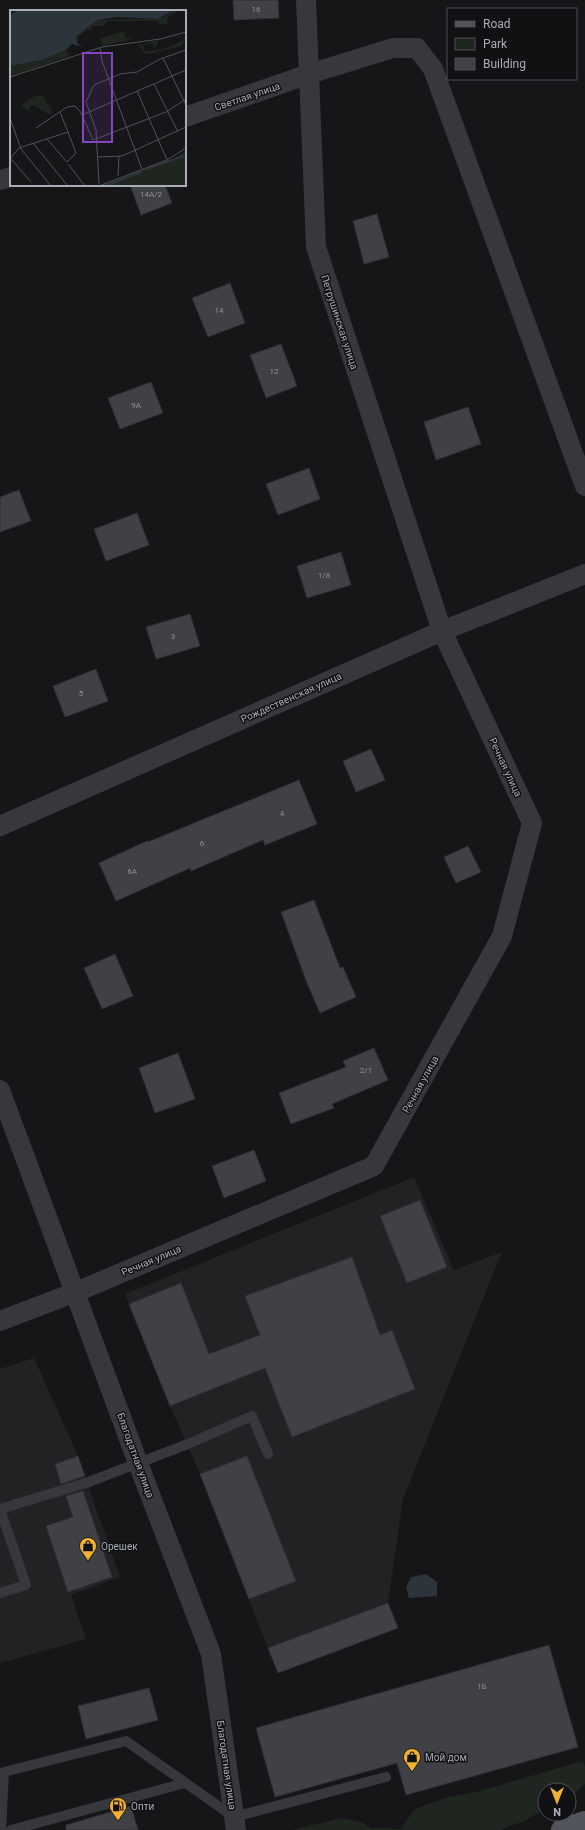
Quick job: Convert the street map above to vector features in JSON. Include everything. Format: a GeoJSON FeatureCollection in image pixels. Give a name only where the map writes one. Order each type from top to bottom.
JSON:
{"type":"FeatureCollection","features":[{"type":"Feature","properties":{"kind":"main road"},"geometry":{"type":"LineString","coordinates":[[562,1830],[585,1822]]}},
{"type":"Feature","properties":{"kind":"street","name":"Петрушинская улица"},"geometry":{"type":"LineString","coordinates":[[306,0],[316,247],[442,631]]}},
{"type":"Feature","properties":{"kind":"street","name":"Светлая улица"},"geometry":{"type":"LineString","coordinates":[[186,117],[309,74],[393,48],[417,48],[433,69],[585,486]]}},
{"type":"Feature","properties":{"kind":"street"},"geometry":{"type":"LineString","coordinates":[[0,180],[10,177]]}},
{"type":"Feature","properties":{"kind":"street","name":"Рождественская улица"},"geometry":{"type":"LineString","coordinates":[[0,826],[442,631],[585,574]]}},
{"type":"Feature","properties":{"kind":"street","name":"Речная улица"},"geometry":{"type":"LineString","coordinates":[[0,1321],[76,1292],[374,1166],[502,936],[532,823],[442,631]]}},
{"type":"Feature","properties":{"kind":"street","name":"Благодатная улица"},"geometry":{"type":"LineString","coordinates":[[0,1090],[138,1463],[211,1654],[235,1823]]}},
{"type":"Feature","properties":{"kind":"lane"},"geometry":{"type":"LineString","coordinates":[[0,1593],[26,1585],[0,1509],[86,1483],[188,1444],[252,1416],[268,1454]]}},
{"type":"Feature","properties":{"kind":"lane"},"geometry":{"type":"LineString","coordinates":[[0,1830],[4,1772],[126,1741],[185,1783],[235,1823],[386,1777]]}},
{"type":"Feature","properties":{"kind":"lane"},"geometry":{"type":"LineString","coordinates":[[11,1830],[185,1783]]}},
{"type":"Feature","properties":{"kind":"shaded area"},"geometry":{"type":"Polygon","coordinates":[[[414,1177],[454,1270],[502,1252],[403,1499],[388,1603],[268,1648],[200,1474],[170,1406],[125,1294],[414,1177]]]}},
{"type":"Feature","properties":{"kind":"shaded area"},"geometry":{"type":"Polygon","coordinates":[[[34,1358],[78,1456],[120,1577],[71,1595],[86,1639],[0,1663],[0,1369],[34,1358]]]}},
{"type":"Feature","properties":{"kind":"shaded area"},"geometry":{"type":"Polygon","coordinates":[[[426,1574],[437,1582],[437,1596],[409,1598],[406,1587],[411,1577],[426,1574]]]}},
{"type":"Feature","properties":{"kind":"green space"},"geometry":{"type":"Polygon","coordinates":[[[583,1761],[585,1767],[585,1784],[577,1792],[577,1782],[537,1782],[537,1814],[525,1821],[501,1830],[292,1830],[342,1818],[362,1822],[370,1828],[400,1829],[415,1809],[445,1798],[476,1792],[583,1761]]]}},
{"type":"Feature","properties":{"kind":"building"},"geometry":{"type":"Polygon","coordinates":[[[233,0],[278,0],[279,18],[234,20],[233,0]]]}},
{"type":"Feature","properties":{"kind":"building"},"geometry":{"type":"Polygon","coordinates":[[[130,186],[165,186],[172,203],[141,215],[130,186]]]}},
{"type":"Feature","properties":{"kind":"building"},"geometry":{"type":"Polygon","coordinates":[[[377,214],[389,257],[364,264],[353,221],[377,214]]]}},
{"type":"Feature","properties":{"kind":"building"},"geometry":{"type":"Polygon","coordinates":[[[230,283],[245,323],[208,337],[192,298],[230,283]]]}},
{"type":"Feature","properties":{"kind":"building"},"geometry":{"type":"Polygon","coordinates":[[[281,344],[297,386],[266,398],[250,355],[281,344]]]}},
{"type":"Feature","properties":{"kind":"building"},"geometry":{"type":"Polygon","coordinates":[[[151,382],[163,413],[120,429],[108,398],[151,382]]]}},
{"type":"Feature","properties":{"kind":"building"},"geometry":{"type":"Polygon","coordinates":[[[468,407],[481,444],[436,460],[424,422],[468,407]]]}},
{"type":"Feature","properties":{"kind":"building"},"geometry":{"type":"Polygon","coordinates":[[[309,468],[320,499],[278,515],[266,484],[309,468]]]}},
{"type":"Feature","properties":{"kind":"building"},"geometry":{"type":"Polygon","coordinates":[[[19,490],[31,521],[0,532],[0,497],[19,490]]]}},
{"type":"Feature","properties":{"kind":"building"},"geometry":{"type":"Polygon","coordinates":[[[137,513],[149,545],[106,561],[94,529],[137,513]]]}},
{"type":"Feature","properties":{"kind":"building"},"geometry":{"type":"Polygon","coordinates":[[[341,552],[351,585],[307,598],[297,566],[341,552]]]}},
{"type":"Feature","properties":{"kind":"building"},"geometry":{"type":"Polygon","coordinates":[[[190,614],[200,646],[156,659],[146,627],[190,614]]]}},
{"type":"Feature","properties":{"kind":"building"},"geometry":{"type":"Polygon","coordinates":[[[96,669],[108,701],[65,717],[53,686],[96,669]]]}},
{"type":"Feature","properties":{"kind":"building"},"geometry":{"type":"Polygon","coordinates":[[[371,749],[385,780],[356,792],[343,761],[371,749]]]}},
{"type":"Feature","properties":{"kind":"building"},"geometry":{"type":"Polygon","coordinates":[[[299,780],[317,824],[265,845],[263,840],[191,871],[190,868],[116,901],[99,863],[147,841],[148,842],[299,780]]]}},
{"type":"Feature","properties":{"kind":"building"},"geometry":{"type":"Polygon","coordinates":[[[468,846],[481,872],[456,883],[444,857],[468,846]]]}},
{"type":"Feature","properties":{"kind":"building"},"geometry":{"type":"Polygon","coordinates":[[[314,900],[340,968],[343,967],[356,997],[320,1013],[307,983],[281,912],[314,900]]]}},
{"type":"Feature","properties":{"kind":"building"},"geometry":{"type":"Polygon","coordinates":[[[115,954],[133,996],[102,1009],[84,968],[115,954]]]}},
{"type":"Feature","properties":{"kind":"building"},"geometry":{"type":"Polygon","coordinates":[[[374,1048],[388,1080],[332,1104],[334,1108],[291,1124],[279,1093],[346,1067],[343,1061],[374,1048]]]}},
{"type":"Feature","properties":{"kind":"building"},"geometry":{"type":"Polygon","coordinates":[[[178,1053],[195,1099],[155,1113],[139,1068],[178,1053]]]}},
{"type":"Feature","properties":{"kind":"building"},"geometry":{"type":"Polygon","coordinates":[[[254,1150],[266,1181],[224,1198],[212,1166],[254,1150]]]}},
{"type":"Feature","properties":{"kind":"building"},"geometry":{"type":"Polygon","coordinates":[[[420,1200],[447,1267],[407,1283],[380,1216],[420,1200]]]}},
{"type":"Feature","properties":{"kind":"building"},"geometry":{"type":"Polygon","coordinates":[[[352,1257],[380,1335],[392,1330],[415,1389],[292,1437],[265,1368],[170,1406],[129,1304],[181,1283],[209,1354],[260,1335],[245,1296],[352,1257]]]}},
{"type":"Feature","properties":{"kind":"building"},"geometry":{"type":"Polygon","coordinates":[[[78,1456],[85,1476],[61,1484],[55,1464],[78,1456]]]}},
{"type":"Feature","properties":{"kind":"building"},"geometry":{"type":"Polygon","coordinates":[[[247,1456],[296,1581],[249,1599],[200,1474],[247,1456]]]}},
{"type":"Feature","properties":{"kind":"building"},"geometry":{"type":"Polygon","coordinates":[[[83,1491],[112,1577],[68,1592],[46,1526],[73,1517],[66,1496],[83,1491]]]}},
{"type":"Feature","properties":{"kind":"building"},"geometry":{"type":"Polygon","coordinates":[[[388,1603],[398,1628],[278,1673],[268,1648],[388,1603]]]}},
{"type":"Feature","properties":{"kind":"building"},"geometry":{"type":"Polygon","coordinates":[[[549,1645],[578,1747],[406,1795],[397,1763],[275,1797],[256,1728],[549,1645]]]}},
{"type":"Feature","properties":{"kind":"building"},"geometry":{"type":"Polygon","coordinates":[[[149,1688],[158,1720],[86,1739],[78,1706],[149,1688]]]}},
{"type":"Feature","properties":{"kind":"building","name":"Опти"},"geometry":{"type":"Polygon","coordinates":[[[131,1806],[138,1830],[66,1830],[66,1825],[131,1806]]]}},
{"type":"Feature","properties":{"kind":"place","name":"Орешек"},"geometry":{"type":"Point","coordinates":[88,1561]}},
{"type":"Feature","properties":{"kind":"place","name":"Мой дом"},"geometry":{"type":"Point","coordinates":[412,1772]}},
{"type":"Feature","properties":{"kind":"place","name":"Опти"},"geometry":{"type":"Point","coordinates":[118,1821]}}]}
